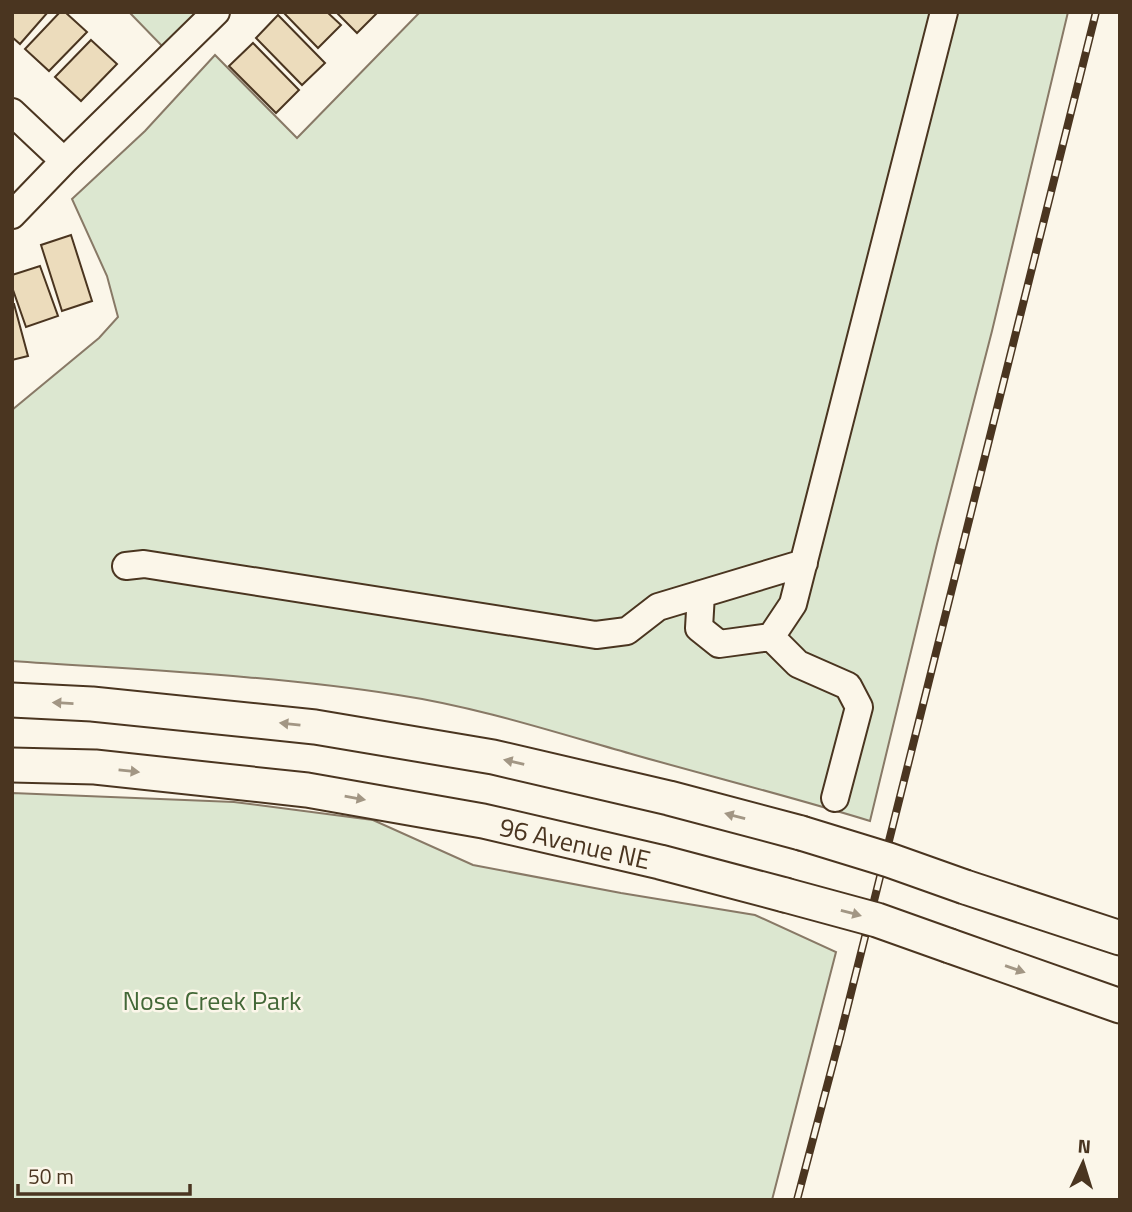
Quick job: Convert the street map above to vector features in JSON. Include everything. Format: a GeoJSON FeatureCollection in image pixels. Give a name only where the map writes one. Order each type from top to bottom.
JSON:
{"type":"FeatureCollection","features":[{"type":"Feature","properties":{"kind":"main road"},"geometry":{"type":"LineString","coordinates":[[12,700],[106,706],[316,727],[493,757],[669,798],[801,833],[890,860],[1120,938]]}},
{"type":"Feature","properties":{"kind":"main road","name":"96 Avenue NE"},"geometry":{"type":"LineString","coordinates":[[12,765],[95,767],[307,790],[483,821],[660,862],[877,920],[1120,1006]]}},
{"type":"Feature","properties":{"kind":"street"},"geometry":{"type":"LineString","coordinates":[[12,215],[216,12]]}},
{"type":"Feature","properties":{"kind":"street"},"geometry":{"type":"LineString","coordinates":[[701,594],[699,628],[719,644],[771,637],[793,604],[944,12]]}},
{"type":"Feature","properties":{"kind":"street"},"geometry":{"type":"LineString","coordinates":[[12,112],[64,161]]}},
{"type":"Feature","properties":{"kind":"street"},"geometry":{"type":"LineString","coordinates":[[126,566],[144,564],[596,635],[627,631],[658,607],[804,563]]}},
{"type":"Feature","properties":{"kind":"street"},"geometry":{"type":"LineString","coordinates":[[771,637],[798,664],[848,686],[859,707],[835,798]]}},
{"type":"Feature","properties":{"kind":"green space"},"geometry":{"type":"Polygon","coordinates":[[[129,12],[198,12],[164,48],[129,12]]]}},
{"type":"Feature","properties":{"kind":"green space"},"geometry":{"type":"Polygon","coordinates":[[[420,12],[1068,12],[870,821],[517,721],[428,700],[350,688],[254,678],[12,661],[12,410],[99,338],[118,317],[107,276],[72,199],[145,131],[215,55],[297,138],[420,12]]]}},
{"type":"Feature","properties":{"kind":"green space","name":"Nose Creek Park"},"geometry":{"type":"Polygon","coordinates":[[[12,793],[234,802],[373,820],[473,865],[755,915],[836,952],[772,1200],[12,1200],[12,793]]]}},
{"type":"Feature","properties":{"kind":"building"},"geometry":{"type":"Polygon","coordinates":[[[12,12],[48,12],[20,44],[12,37],[12,12]]]}},
{"type":"Feature","properties":{"kind":"building"},"geometry":{"type":"Polygon","coordinates":[[[60,12],[65,12],[87,32],[49,71],[25,49],[60,12]]]}},
{"type":"Feature","properties":{"kind":"building"},"geometry":{"type":"Polygon","coordinates":[[[283,12],[327,12],[341,25],[318,48],[283,12]]]}},
{"type":"Feature","properties":{"kind":"building"},"geometry":{"type":"Polygon","coordinates":[[[336,12],[378,12],[357,33],[336,12]]]}},
{"type":"Feature","properties":{"kind":"building"},"geometry":{"type":"Polygon","coordinates":[[[278,15],[325,63],[302,85],[256,38],[278,15]]]}},
{"type":"Feature","properties":{"kind":"building"},"geometry":{"type":"Polygon","coordinates":[[[91,40],[117,64],[81,101],[55,77],[91,40]]]}},
{"type":"Feature","properties":{"kind":"building"},"geometry":{"type":"Polygon","coordinates":[[[253,43],[299,90],[276,113],[229,66],[253,43]]]}},
{"type":"Feature","properties":{"kind":"building"},"geometry":{"type":"Polygon","coordinates":[[[71,235],[92,301],[62,311],[41,245],[71,235]]]}},
{"type":"Feature","properties":{"kind":"building"},"geometry":{"type":"Polygon","coordinates":[[[40,266],[58,316],[26,327],[12,287],[12,275],[40,266]]]}},
{"type":"Feature","properties":{"kind":"building"},"geometry":{"type":"Polygon","coordinates":[[[12,304],[28,356],[12,360],[12,304]]]}},
{"type":"Feature","properties":{"kind":"railway"},"geometry":{"type":"LineString","coordinates":[[797,1200],[1096,12]]}}]}
